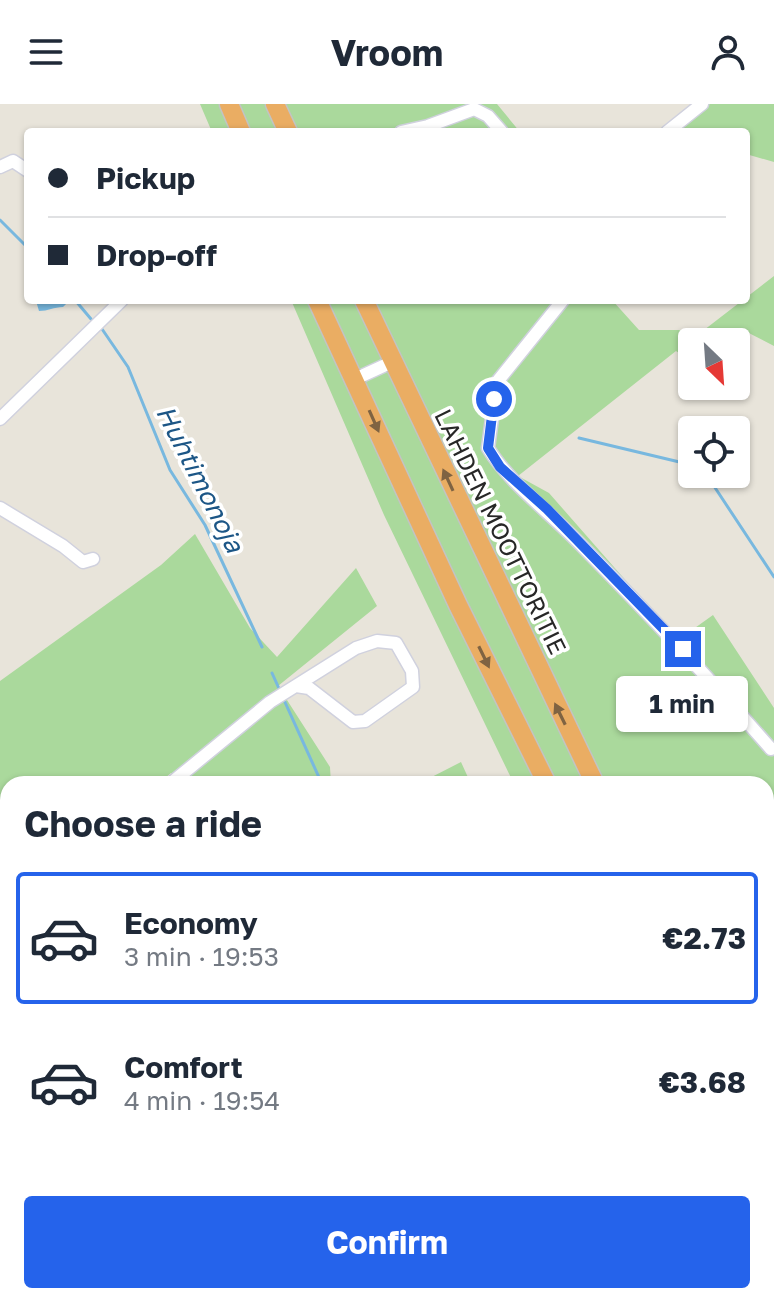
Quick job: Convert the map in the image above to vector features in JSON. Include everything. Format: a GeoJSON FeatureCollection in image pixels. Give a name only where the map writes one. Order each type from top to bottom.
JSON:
{"type":"FeatureCollection","features":[{"type":"Feature","properties":{"kind":"highway"},"geometry":{"type":"LineString","coordinates":[[229,104],[239,128]]}},
{"type":"Feature","properties":{"kind":"highway"},"geometry":{"type":"LineString","coordinates":[[275,104],[286,128]]}},
{"type":"Feature","properties":{"kind":"highway"},"geometry":{"type":"LineString","coordinates":[[319,304],[458,605],[543,776]]}},
{"type":"Feature","properties":{"kind":"highway","name":"LAHDEN MOOTTORITIE"},"geometry":{"type":"LineString","coordinates":[[366,304],[591,776]]}},
{"type":"Feature","properties":{"kind":"street"},"geometry":{"type":"LineString","coordinates":[[672,128],[702,104]]}},
{"type":"Feature","properties":{"kind":"street"},"geometry":{"type":"LineString","coordinates":[[419,128],[474,109],[488,116],[498,128]]}},
{"type":"Feature","properties":{"kind":"street"},"geometry":{"type":"LineString","coordinates":[[0,167],[13,161],[24,168]]}},
{"type":"Feature","properties":{"kind":"street"},"geometry":{"type":"LineString","coordinates":[[0,419],[118,304]]}},
{"type":"Feature","properties":{"kind":"street"},"geometry":{"type":"LineString","coordinates":[[560,304],[497,382],[488,448],[500,467],[547,509],[683,649],[771,749]]}},
{"type":"Feature","properties":{"kind":"street"},"geometry":{"type":"LineString","coordinates":[[355,379],[392,362]]}},
{"type":"Feature","properties":{"kind":"street"},"geometry":{"type":"LineString","coordinates":[[0,508],[63,546],[83,562],[93,559]]}},
{"type":"Feature","properties":{"kind":"street"},"geometry":{"type":"LineString","coordinates":[[179,776],[230,732],[286,692],[356,648],[377,641],[396,643],[412,671],[413,687],[365,721],[353,722],[309,688],[286,692]]}},
{"type":"Feature","properties":{"kind":"green space"},"geometry":{"type":"Polygon","coordinates":[[[200,104],[497,104],[517,128],[210,128],[200,104]]]}},
{"type":"Feature","properties":{"kind":"green space"},"geometry":{"type":"Polygon","coordinates":[[[693,104],[774,104],[774,162],[750,155],[750,128],[665,128],[693,104]]]}},
{"type":"Feature","properties":{"kind":"green space"},"geometry":{"type":"Polygon","coordinates":[[[774,276],[774,346],[750,334],[750,328],[707,328],[738,304],[750,304],[750,295],[774,276]]]}},
{"type":"Feature","properties":{"kind":"green space"},"geometry":{"type":"Polygon","coordinates":[[[293,304],[616,304],[639,330],[678,330],[678,352],[518,476],[549,493],[678,640],[713,615],[774,708],[774,776],[510,776],[384,515],[293,304]]]}},
{"type":"Feature","properties":{"kind":"green space"},"geometry":{"type":"Polygon","coordinates":[[[195,534],[250,628],[277,657],[356,568],[377,606],[278,686],[330,767],[331,776],[173,776],[171,773],[167,776],[0,776],[0,681],[161,565],[195,534]]]}},
{"type":"Feature","properties":{"kind":"green space"},"geometry":{"type":"Polygon","coordinates":[[[461,762],[467,776],[434,776],[461,762]]]}},
{"type":"Feature","properties":{"kind":"water"},"geometry":{"type":"Polygon","coordinates":[[[37,304],[66,304],[63,307],[39,311],[37,304]]]}},
{"type":"Feature","properties":{"kind":"waterway"},"geometry":{"type":"LineString","coordinates":[[0,220],[24,244]]}},
{"type":"Feature","properties":{"kind":"waterway","name":"Huhtimonoja"},"geometry":{"type":"LineString","coordinates":[[78,304],[91,319]]}},
{"type":"Feature","properties":{"kind":"waterway","name":"Huhtimonoja"},"geometry":{"type":"LineString","coordinates":[[102,329],[128,367],[170,470],[205,525],[262,647]]}},
{"type":"Feature","properties":{"kind":"waterway"},"geometry":{"type":"LineString","coordinates":[[579,438],[678,462]]}},
{"type":"Feature","properties":{"kind":"waterway"},"geometry":{"type":"LineString","coordinates":[[715,488],[774,577]]}},
{"type":"Feature","properties":{"kind":"waterway","name":"Huhtimonoja"},"geometry":{"type":"LineString","coordinates":[[272,673],[281,693]]}},
{"type":"Feature","properties":{"kind":"waterway","name":"Huhtimonoja"},"geometry":{"type":"LineString","coordinates":[[284,700],[318,776]]}},
{"type":"Feature","properties":{"kind":"route"},"geometry":{"type":"LineString","coordinates":[[494,399],[488,448],[500,467],[547,509],[683,649]]}}]}
